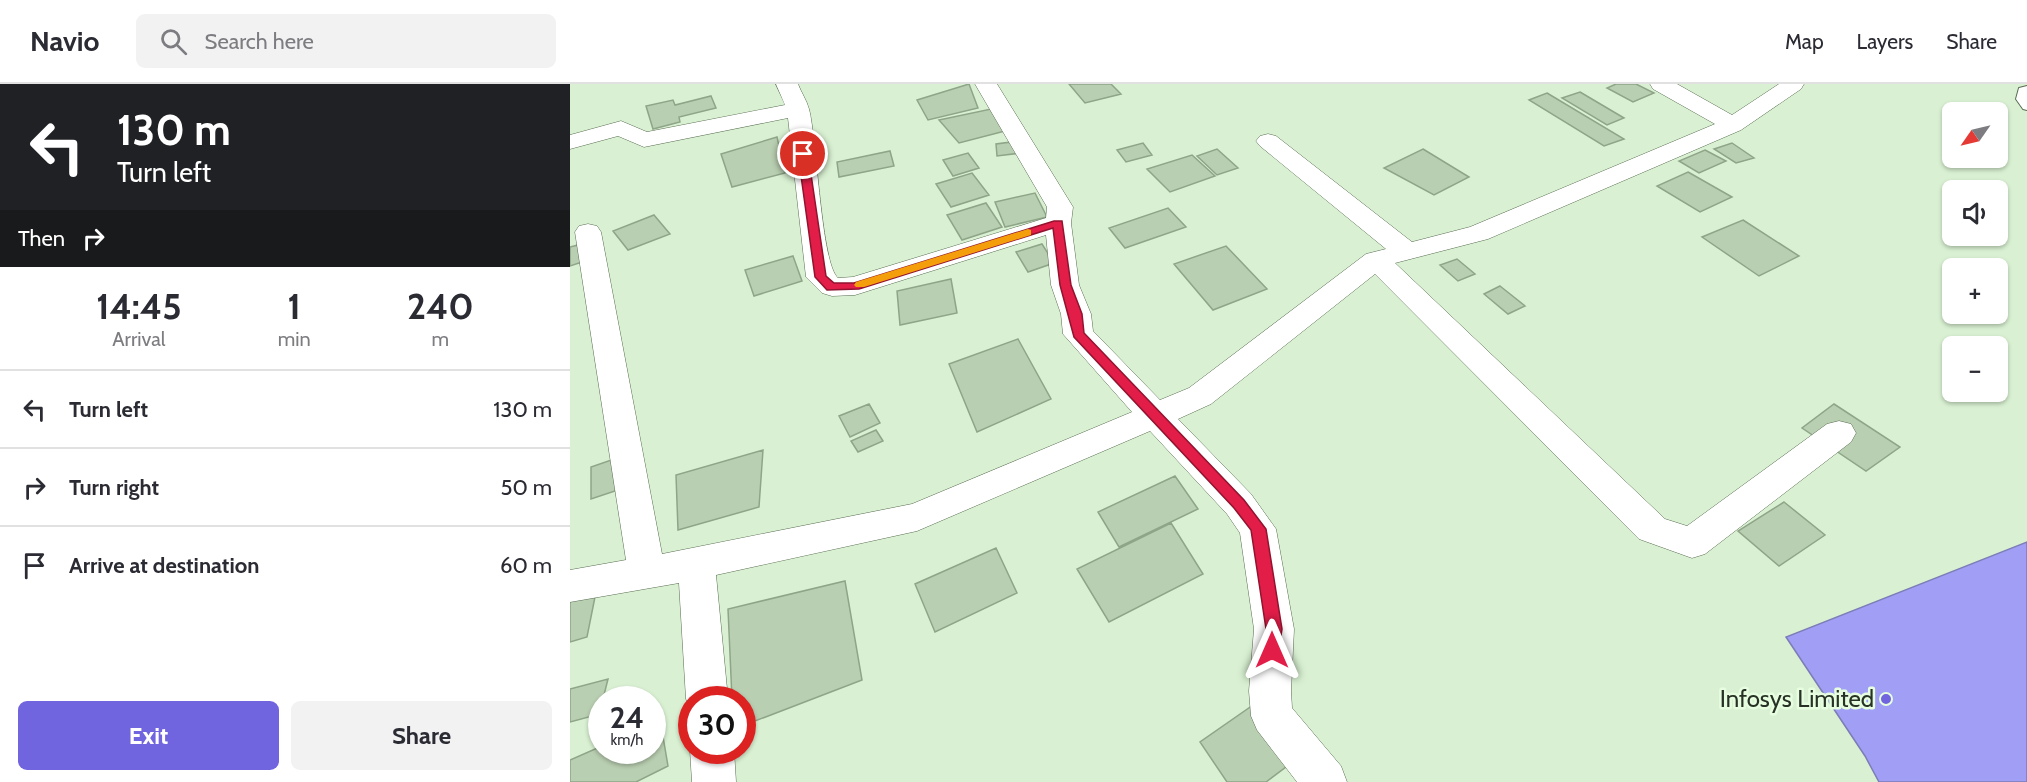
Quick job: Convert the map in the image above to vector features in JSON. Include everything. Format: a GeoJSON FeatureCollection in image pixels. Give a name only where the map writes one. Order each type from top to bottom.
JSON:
{"type":"FeatureCollection","features":[{"type":"Feature","properties":{"kind":"street"},"geometry":{"type":"LineString","coordinates":[[787,84],[798,109],[820,277],[832,287],[855,286],[1058,223]]}},
{"type":"Feature","properties":{"kind":"street"},"geometry":{"type":"LineString","coordinates":[[986,84],[1060,207],[1058,223],[1065,285],[1076,314],[1078,334],[1239,504],[1258,529],[1274,629],[1270,691],[1272,716],[1325,782]]}},
{"type":"Feature","properties":{"kind":"street"},"geometry":{"type":"LineString","coordinates":[[1661,84],[1733,125]]}},
{"type":"Feature","properties":{"kind":"street"},"geometry":{"type":"LineString","coordinates":[[570,586],[696,564],[916,517],[1200,396],[1376,260],[1479,233],[1733,125],[1793,84]]}},
{"type":"Feature","properties":{"kind":"street"},"geometry":{"type":"LineString","coordinates":[[570,142],[621,128],[644,140],[798,109]]}},
{"type":"Feature","properties":{"kind":"street"},"geometry":{"type":"LineString","coordinates":[[1268,141],[1407,252]]}},
{"type":"Feature","properties":{"kind":"street"},"geometry":{"type":"LineString","coordinates":[[588,232],[647,573]]}},
{"type":"Feature","properties":{"kind":"street"},"geometry":{"type":"LineString","coordinates":[[1376,260],[1652,529],[1692,543],[1839,433]]}},
{"type":"Feature","properties":{"kind":"street"},"geometry":{"type":"LineString","coordinates":[[696,564],[706,686]]}},
{"type":"Feature","properties":{"kind":"street"},"geometry":{"type":"LineString","coordinates":[[713,764],[714,782]]}},
{"type":"Feature","properties":{"kind":"lane"},"geometry":{"type":"LineString","coordinates":[[2027,89],[2023,90],[2021,99],[2027,107]]}},
{"type":"Feature","properties":{"kind":"shaded area"},"geometry":{"type":"Polygon","coordinates":[[[2027,542],[2027,782],[1879,782],[1865,756],[1786,637],[2027,542]]]}},
{"type":"Feature","properties":{"kind":"building"},"geometry":{"type":"Polygon","coordinates":[[[969,84],[978,108],[928,120],[917,100],[969,84]]]}},
{"type":"Feature","properties":{"kind":"building"},"geometry":{"type":"Polygon","coordinates":[[[1069,84],[1111,84],[1121,94],[1085,103],[1069,84]]]}},
{"type":"Feature","properties":{"kind":"building"},"geometry":{"type":"Polygon","coordinates":[[[1616,84],[1636,84],[1654,93],[1633,102],[1607,88],[1616,84]]]}},
{"type":"Feature","properties":{"kind":"building"},"geometry":{"type":"Polygon","coordinates":[[[1580,92],[1624,118],[1607,125],[1562,98],[1580,92]]]}},
{"type":"Feature","properties":{"kind":"building"},"geometry":{"type":"Polygon","coordinates":[[[1547,93],[1624,139],[1604,146],[1529,100],[1547,93]]]}},
{"type":"Feature","properties":{"kind":"building"},"geometry":{"type":"Polygon","coordinates":[[[711,96],[716,108],[679,117],[680,122],[653,129],[646,106],[673,100],[675,105],[711,96]]]}},
{"type":"Feature","properties":{"kind":"building"},"geometry":{"type":"Polygon","coordinates":[[[991,109],[1005,131],[959,143],[939,120],[991,109]]]}},
{"type":"Feature","properties":{"kind":"building"},"geometry":{"type":"Polygon","coordinates":[[[777,137],[785,173],[732,187],[721,154],[777,137]]]}},
{"type":"Feature","properties":{"kind":"building"},"geometry":{"type":"Polygon","coordinates":[[[1019,141],[1021,153],[997,156],[996,144],[1019,141]]]}},
{"type":"Feature","properties":{"kind":"building"},"geometry":{"type":"Polygon","coordinates":[[[1143,143],[1152,155],[1126,162],[1117,150],[1143,143]]]}},
{"type":"Feature","properties":{"kind":"building"},"geometry":{"type":"Polygon","coordinates":[[[1732,143],[1754,158],[1736,163],[1714,149],[1732,143]]]}},
{"type":"Feature","properties":{"kind":"building"},"geometry":{"type":"Polygon","coordinates":[[[1217,149],[1238,168],[1217,175],[1197,156],[1217,149]]]}},
{"type":"Feature","properties":{"kind":"building"},"geometry":{"type":"Polygon","coordinates":[[[1423,149],[1469,177],[1434,195],[1384,168],[1423,149]]]}},
{"type":"Feature","properties":{"kind":"building"},"geometry":{"type":"Polygon","coordinates":[[[1705,150],[1726,161],[1699,173],[1679,161],[1705,150]]]}},
{"type":"Feature","properties":{"kind":"building"},"geometry":{"type":"Polygon","coordinates":[[[890,151],[894,166],[839,177],[837,162],[890,151]]]}},
{"type":"Feature","properties":{"kind":"building"},"geometry":{"type":"Polygon","coordinates":[[[968,153],[979,168],[953,176],[943,160],[968,153]]]}},
{"type":"Feature","properties":{"kind":"building"},"geometry":{"type":"Polygon","coordinates":[[[1192,155],[1215,176],[1170,192],[1147,169],[1192,155]]]}},
{"type":"Feature","properties":{"kind":"building"},"geometry":{"type":"Polygon","coordinates":[[[1688,172],[1732,197],[1700,212],[1657,186],[1688,172]]]}},
{"type":"Feature","properties":{"kind":"building"},"geometry":{"type":"Polygon","coordinates":[[[972,173],[989,195],[951,207],[936,184],[972,173]]]}},
{"type":"Feature","properties":{"kind":"building"},"geometry":{"type":"Polygon","coordinates":[[[1035,193],[1047,217],[1005,227],[995,202],[1035,193]]]}},
{"type":"Feature","properties":{"kind":"building"},"geometry":{"type":"Polygon","coordinates":[[[986,203],[1002,227],[962,240],[947,215],[986,203]]]}},
{"type":"Feature","properties":{"kind":"building"},"geometry":{"type":"Polygon","coordinates":[[[1168,208],[1186,227],[1125,248],[1109,228],[1168,208]]]}},
{"type":"Feature","properties":{"kind":"building"},"geometry":{"type":"Polygon","coordinates":[[[654,215],[670,234],[628,250],[613,231],[654,215]]]}},
{"type":"Feature","properties":{"kind":"building"},"geometry":{"type":"Polygon","coordinates":[[[1743,220],[1799,256],[1759,276],[1702,237],[1743,220]]]}},
{"type":"Feature","properties":{"kind":"building"},"geometry":{"type":"Polygon","coordinates":[[[1042,244],[1054,263],[1028,272],[1016,252],[1042,244]]]}},
{"type":"Feature","properties":{"kind":"building"},"geometry":{"type":"Polygon","coordinates":[[[578,245],[582,262],[570,266],[570,247],[578,245]]]}},
{"type":"Feature","properties":{"kind":"building"},"geometry":{"type":"Polygon","coordinates":[[[1226,246],[1267,289],[1213,310],[1174,264],[1226,246]]]}},
{"type":"Feature","properties":{"kind":"building"},"geometry":{"type":"Polygon","coordinates":[[[793,256],[802,281],[754,296],[745,270],[793,256]]]}},
{"type":"Feature","properties":{"kind":"building"},"geometry":{"type":"Polygon","coordinates":[[[1457,259],[1475,274],[1458,281],[1440,265],[1457,259]]]}},
{"type":"Feature","properties":{"kind":"building"},"geometry":{"type":"Polygon","coordinates":[[[951,279],[957,313],[900,325],[897,291],[951,279]]]}},
{"type":"Feature","properties":{"kind":"building"},"geometry":{"type":"Polygon","coordinates":[[[1500,286],[1525,306],[1508,314],[1484,294],[1500,286]]]}},
{"type":"Feature","properties":{"kind":"building"},"geometry":{"type":"Polygon","coordinates":[[[1018,339],[1051,399],[977,432],[949,364],[1018,339]]]}},
{"type":"Feature","properties":{"kind":"building"},"geometry":{"type":"Polygon","coordinates":[[[869,404],[880,423],[850,437],[839,416],[869,404]]]}},
{"type":"Feature","properties":{"kind":"building"},"geometry":{"type":"Polygon","coordinates":[[[1834,404],[1900,447],[1866,471],[1802,428],[1834,404]]]}},
{"type":"Feature","properties":{"kind":"building"},"geometry":{"type":"Polygon","coordinates":[[[876,430],[883,441],[858,452],[851,441],[876,430]]]}},
{"type":"Feature","properties":{"kind":"building"},"geometry":{"type":"Polygon","coordinates":[[[763,450],[759,507],[678,530],[676,475],[763,450]]]}},
{"type":"Feature","properties":{"kind":"building"},"geometry":{"type":"Polygon","coordinates":[[[617,458],[618,490],[591,499],[591,467],[617,458]]]}},
{"type":"Feature","properties":{"kind":"building"},"geometry":{"type":"Polygon","coordinates":[[[1175,476],[1198,509],[1119,547],[1098,512],[1175,476]]]}},
{"type":"Feature","properties":{"kind":"building"},"geometry":{"type":"Polygon","coordinates":[[[1784,502],[1825,535],[1779,566],[1738,531],[1784,502]]]}},
{"type":"Feature","properties":{"kind":"building"},"geometry":{"type":"Polygon","coordinates":[[[1171,523],[1203,574],[1109,622],[1077,569],[1171,523]]]}},
{"type":"Feature","properties":{"kind":"building"},"geometry":{"type":"Polygon","coordinates":[[[996,548],[1017,593],[935,632],[915,584],[996,548]]]}},
{"type":"Feature","properties":{"kind":"building"},"geometry":{"type":"Polygon","coordinates":[[[845,581],[862,680],[756,721],[756,686],[731,686],[728,609],[845,581]]]}},
{"type":"Feature","properties":{"kind":"building"},"geometry":{"type":"Polygon","coordinates":[[[597,587],[587,637],[570,642],[570,594],[597,587]]]}},
{"type":"Feature","properties":{"kind":"building"},"geometry":{"type":"Polygon","coordinates":[[[608,679],[606,686],[588,686],[588,717],[570,722],[570,689],[608,679]]]}},
{"type":"Feature","properties":{"kind":"building"},"geometry":{"type":"Polygon","coordinates":[[[1256,703],[1298,758],[1266,782],[1227,782],[1200,742],[1256,703]]]}},
{"type":"Feature","properties":{"kind":"building"},"geometry":{"type":"Polygon","coordinates":[[[588,752],[588,764],[666,764],[666,754],[668,766],[636,782],[570,782],[570,760],[588,752]]]}},
{"type":"Feature","properties":{"kind":"slow traffic"},"geometry":{"type":"LineString","coordinates":[[860,285],[1028,233]]}},
{"type":"Feature","properties":{"kind":"place","name":"Infosys Limited"},"geometry":{"type":"Point","coordinates":[1886,699]}},
{"type":"Feature","properties":{"kind":"route"},"geometry":{"type":"LineString","coordinates":[[803,154],[820,277],[832,287],[855,286],[1058,223],[1065,285],[1076,314],[1078,334],[1239,504],[1258,529],[1274,629],[1272,650]]}}]}
